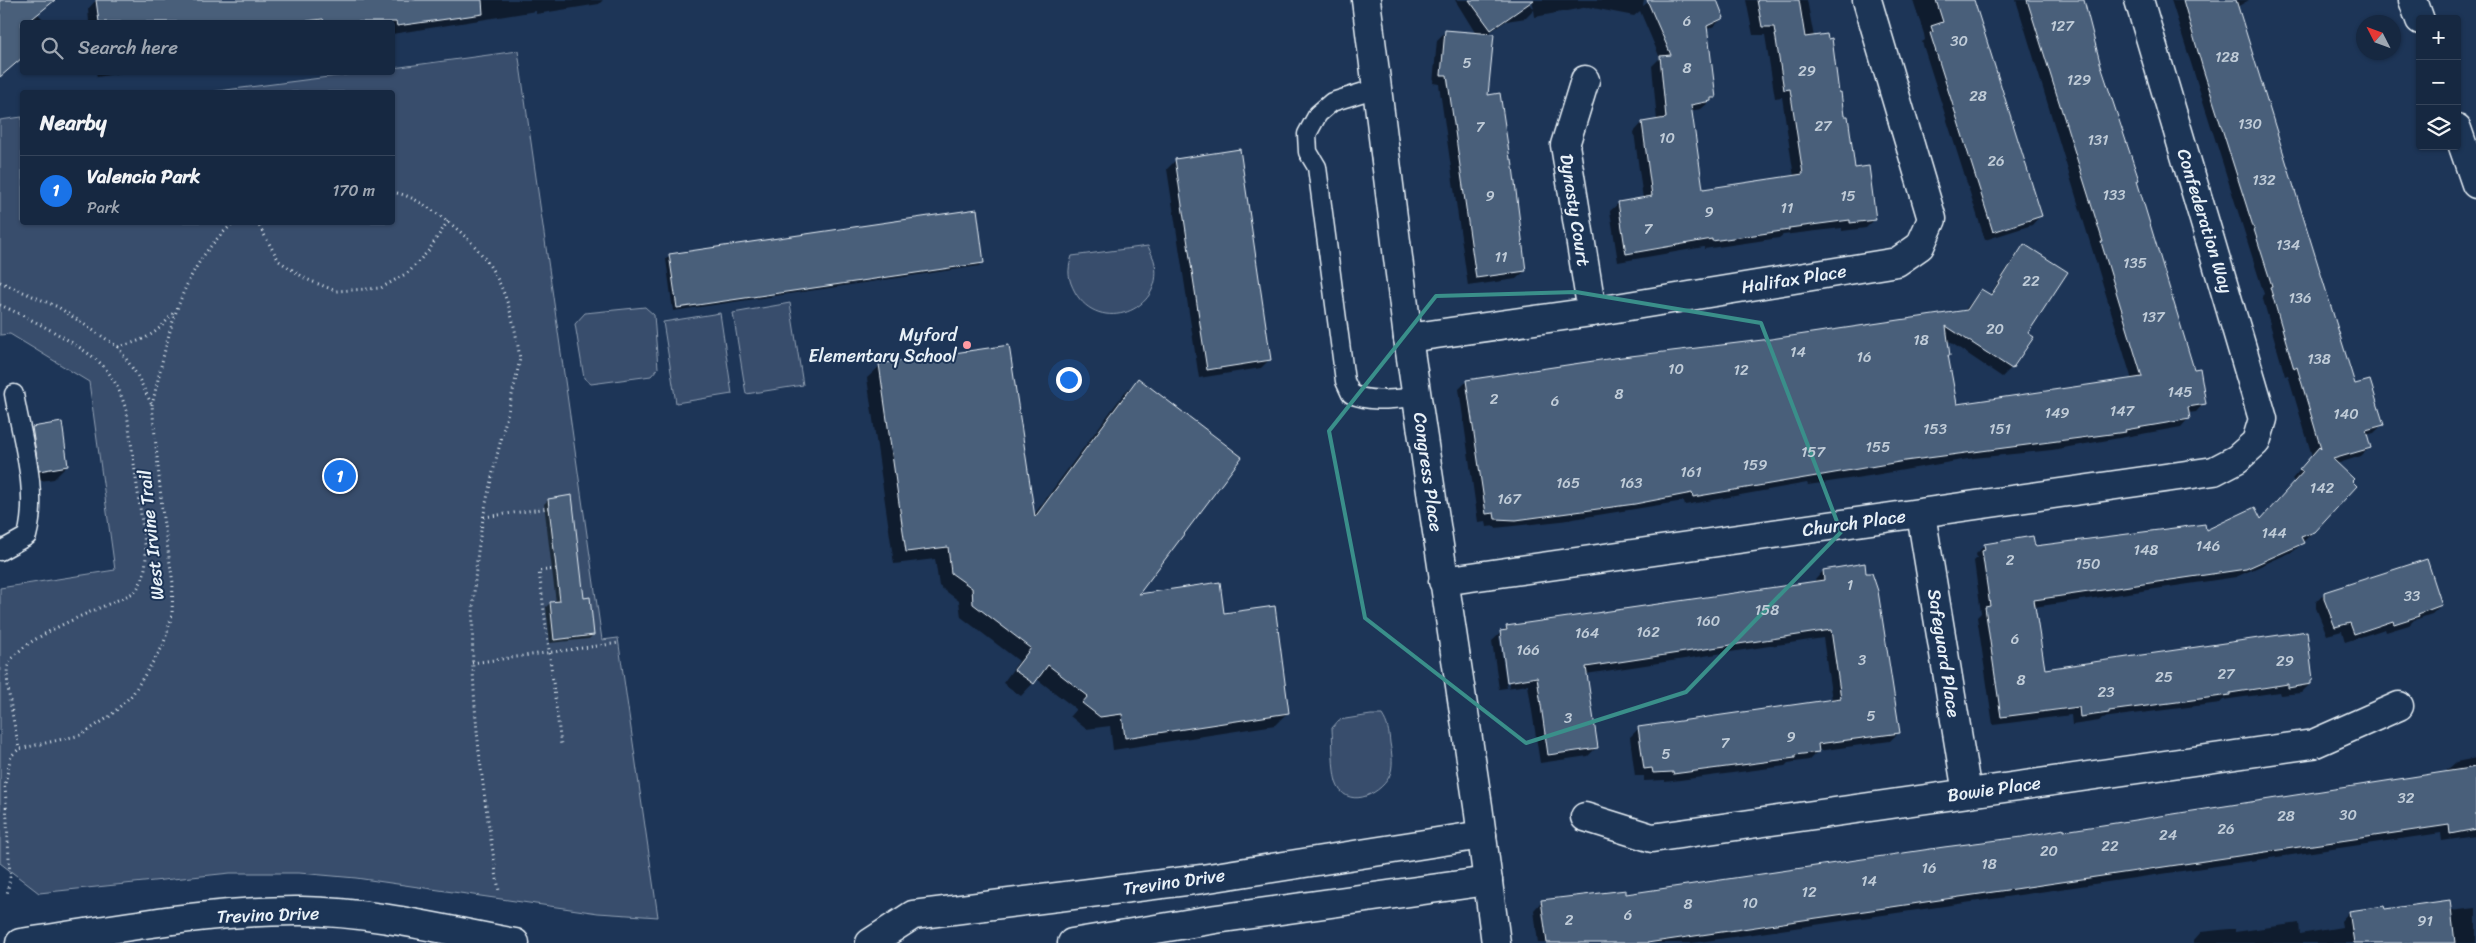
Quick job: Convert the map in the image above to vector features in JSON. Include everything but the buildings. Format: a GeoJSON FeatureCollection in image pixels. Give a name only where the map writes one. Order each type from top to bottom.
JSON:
{"type":"FeatureCollection","features":[{"type":"Feature","properties":{"kind":"main road","name":"Congress Place"},"geometry":{"type":"LineString","coordinates":[[1366,0],[1408,338],[1482,835],[1496,943]]}},
{"type":"Feature","properties":{"kind":"main road","name":"Halifax Place"},"geometry":{"type":"LineString","coordinates":[[1408,338],[1592,312],[1897,262],[1920,246],[1932,219],[1868,0]]}},
{"type":"Feature","properties":{"kind":"main road","name":"Confederation Way"},"geometry":{"type":"LineString","coordinates":[[2139,0],[2258,396],[2263,419],[2256,442]]}},
{"type":"Feature","properties":{"kind":"main road"},"geometry":{"type":"LineString","coordinates":[[2413,0],[2418,15]]}},
{"type":"Feature","properties":{"kind":"main road","name":"Dynasty Court"},"geometry":{"type":"LineString","coordinates":[[1585,80],[1564,145],[1592,312]]}},
{"type":"Feature","properties":{"kind":"main road"},"geometry":{"type":"LineString","coordinates":[[2461,141],[2476,184]]}},
{"type":"Feature","properties":{"kind":"main road","name":"Church Place"},"geometry":{"type":"LineString","coordinates":[[1443,581],[2214,471],[2237,459],[2256,442]]}},
{"type":"Feature","properties":{"kind":"main road","name":"Safeguard Place"},"geometry":{"type":"LineString","coordinates":[[1921,514],[1967,793]]}},
{"type":"Feature","properties":{"kind":"main road","name":"Bowie Place"},"geometry":{"type":"LineString","coordinates":[[1585,817],[1652,838],[2312,744],[2399,706]]}},
{"type":"Feature","properties":{"kind":"main road","name":"Trevino Drive"},"geometry":{"type":"LineString","coordinates":[[872,943],[913,915],[1202,879],[1482,835]]}},
{"type":"Feature","properties":{"kind":"main road"},"geometry":{"type":"LineString","coordinates":[[1072,943],[1216,919],[1488,881]]}},
{"type":"Feature","properties":{"kind":"main road","name":"Trevino Drive"},"geometry":{"type":"LineString","coordinates":[[20,943],[232,914],[302,911],[369,915],[515,943]]}},
{"type":"Feature","properties":{"kind":"lane"},"geometry":{"type":"LineString","coordinates":[[1377,88],[1332,102],[1318,114],[1307,134],[1308,152],[1317,167],[1345,380],[1351,394],[1363,399],[1417,397]]}},
{"type":"Feature","properties":{"kind":"lane"},"geometry":{"type":"LineString","coordinates":[[0,551],[27,536],[31,520],[32,498],[14,394]]}},
{"type":"Feature","properties":{"kind":"path"},"geometry":{"type":"LineString","coordinates":[[395,193],[408,195],[448,221],[481,253],[498,279],[510,308],[520,359],[480,537],[472,629],[472,694],[478,759],[498,891]]}},
{"type":"Feature","properties":{"kind":"path"},"geometry":{"type":"LineString","coordinates":[[259,225],[279,261],[306,279],[336,291],[381,288],[409,272],[429,250],[448,221]]}},
{"type":"Feature","properties":{"kind":"path"},"geometry":{"type":"LineString","coordinates":[[152,405],[175,310],[185,285],[201,260],[232,225]]}},
{"type":"Feature","properties":{"kind":"path","name":"West Irvine Trail"},"geometry":{"type":"LineString","coordinates":[[0,282],[58,307],[118,347],[137,375],[152,405],[163,518],[173,583],[172,615],[164,646],[132,695],[109,717],[81,735],[19,749]]}},
{"type":"Feature","properties":{"kind":"path"},"geometry":{"type":"LineString","coordinates":[[0,305],[88,353],[103,366],[123,397],[127,413],[146,551],[146,568],[142,582],[135,592],[26,644],[13,657],[8,666],[9,686],[19,749],[10,756],[5,784],[10,877],[7,895]]}},
{"type":"Feature","properties":{"kind":"path"},"geometry":{"type":"LineString","coordinates":[[118,347],[138,342],[158,332],[175,310]]}},
{"type":"Feature","properties":{"kind":"path"},"geometry":{"type":"LineString","coordinates":[[484,516],[549,508]]}},
{"type":"Feature","properties":{"kind":"path"},"geometry":{"type":"LineString","coordinates":[[556,569],[539,571],[561,745]]}},
{"type":"Feature","properties":{"kind":"path"},"geometry":{"type":"LineString","coordinates":[[472,663],[619,643]]}},
{"type":"Feature","properties":{"kind":"highlighted area"},"geometry":{"type":"Polygon","coordinates":[[[1576,292],[1761,323],[1841,532],[1686,692],[1526,743],[1365,618],[1329,431],[1436,296],[1576,292]]]}},
{"type":"Feature","properties":{"kind":"shaded area"},"geometry":{"type":"Polygon","coordinates":[[[518,51],[602,640],[618,638],[658,917],[598,913],[356,878],[299,873],[230,873],[39,893],[0,863],[0,588],[115,570],[89,382],[10,334],[0,335],[0,120],[20,117],[20,225],[395,225],[395,90],[226,90],[344,75],[395,75],[395,68],[518,51]]]}},
{"type":"Feature","properties":{"kind":"shaded area"},"geometry":{"type":"Polygon","coordinates":[[[1148,246],[1155,264],[1155,280],[1150,294],[1140,305],[1127,312],[1113,314],[1099,312],[1086,305],[1075,292],[1069,275],[1072,256],[1148,246]]]}},
{"type":"Feature","properties":{"kind":"shaded area"},"geometry":{"type":"Polygon","coordinates":[[[790,303],[803,385],[746,394],[733,313],[790,303]]]}},
{"type":"Feature","properties":{"kind":"shaded area"},"geometry":{"type":"Polygon","coordinates":[[[645,307],[654,315],[658,368],[651,376],[591,384],[584,378],[575,324],[585,313],[645,307]]]}},
{"type":"Feature","properties":{"kind":"shaded area"},"geometry":{"type":"Polygon","coordinates":[[[720,313],[732,394],[676,403],[663,322],[720,313]]]}},
{"type":"Feature","properties":{"kind":"shaded area"},"geometry":{"type":"Polygon","coordinates":[[[1382,715],[1387,725],[1392,769],[1389,777],[1378,790],[1362,797],[1354,798],[1340,791],[1336,782],[1333,762],[1332,728],[1339,720],[1382,715]]]}},
{"type":"Feature","properties":{"kind":"place","name":"Myford Elementary School"},"geometry":{"type":"Point","coordinates":[967,345]}},
{"type":"Feature","properties":{"kind":"place","name":"Valencia Park"},"geometry":{"type":"Point","coordinates":[340,476]}}]}
